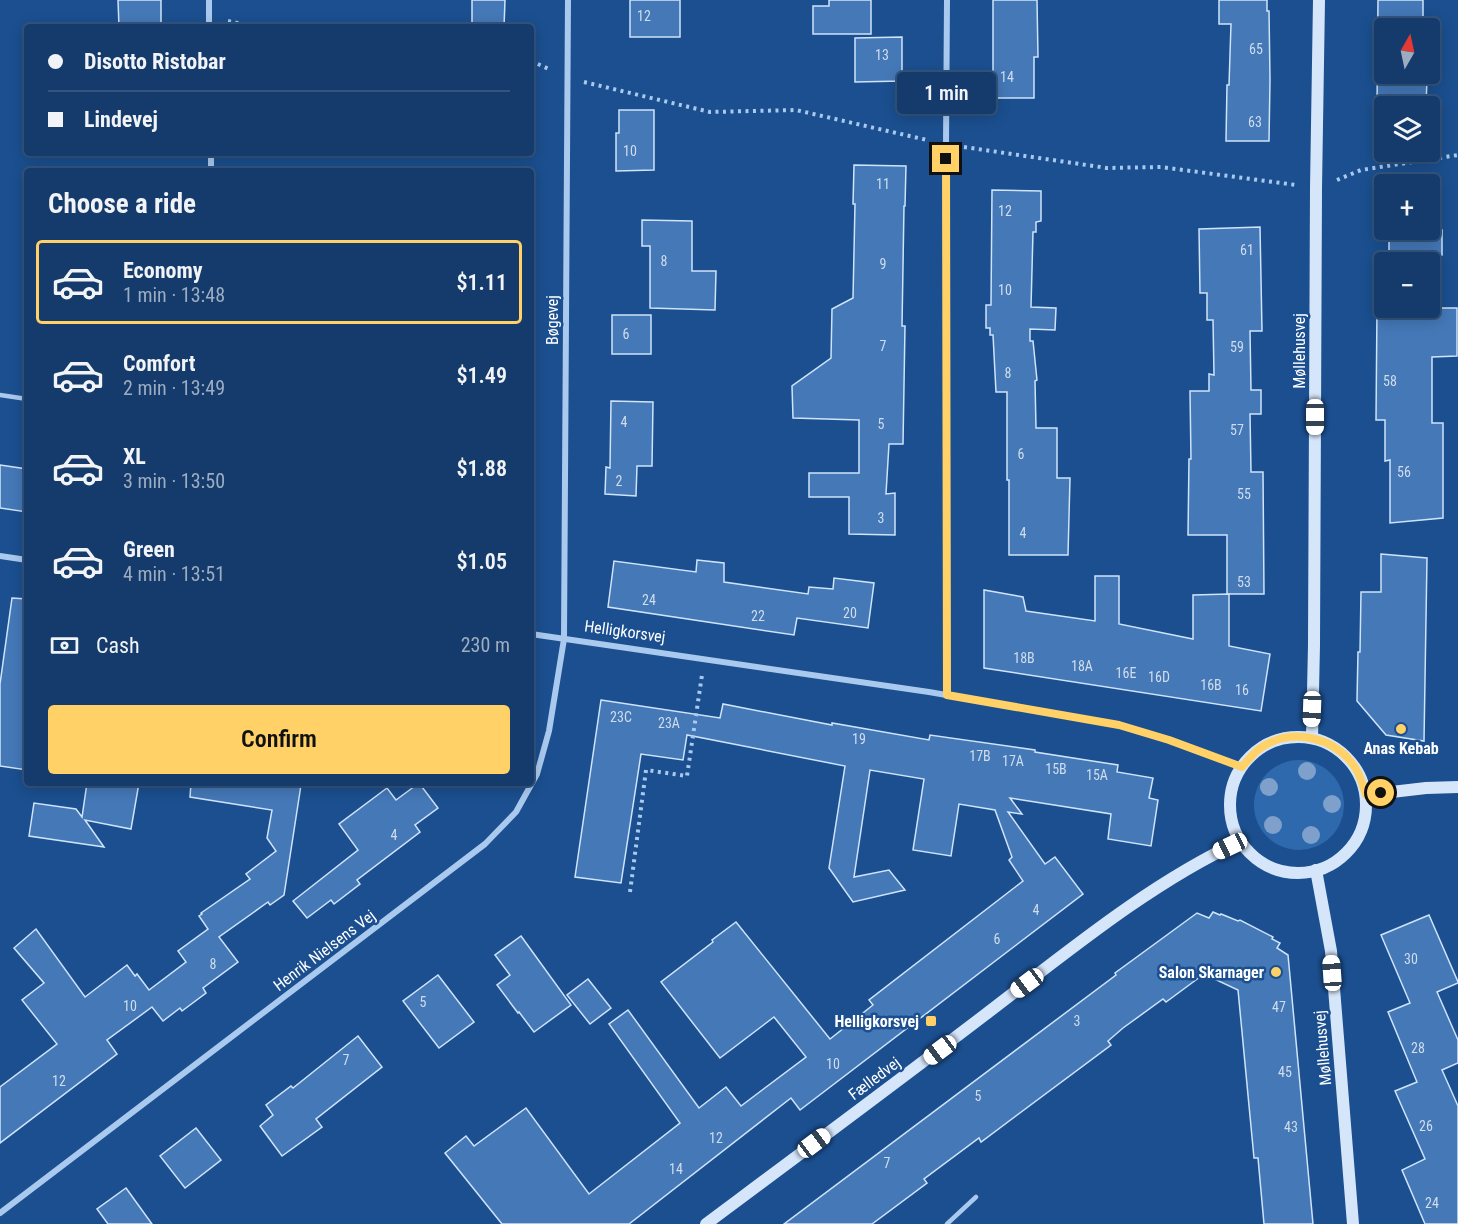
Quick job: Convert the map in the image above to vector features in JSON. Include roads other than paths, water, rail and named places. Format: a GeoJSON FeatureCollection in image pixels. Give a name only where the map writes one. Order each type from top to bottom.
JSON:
{"type":"FeatureCollection","features":[{"type":"Feature","properties":{"kind":"street"},"geometry":{"type":"LineString","coordinates":[[209,0],[209,24]]}},
{"type":"Feature","properties":{"kind":"street","name":"Bøgevej"},"geometry":{"type":"LineString","coordinates":[[564,639],[568,0]]}},
{"type":"Feature","properties":{"kind":"street"},"geometry":{"type":"LineString","coordinates":[[947,0],[947,695]]}},
{"type":"Feature","properties":{"kind":"street","name":"Møllehusvej"},"geometry":{"type":"LineString","coordinates":[[1312,738],[1318,0]]}},
{"type":"Feature","properties":{"kind":"street"},"geometry":{"type":"LineString","coordinates":[[0,556],[24,560]]}},
{"type":"Feature","properties":{"kind":"street","name":"Helligkorsvej"},"geometry":{"type":"LineString","coordinates":[[534,634],[947,695],[1119,725],[1169,740],[1242,767]]}},
{"type":"Feature","properties":{"kind":"street","name":"Henrik Nielsens Vej"},"geometry":{"type":"LineString","coordinates":[[534,779],[549,731],[564,639]]}},
{"type":"Feature","properties":{"kind":"street"},"geometry":{"type":"LineString","coordinates":[[1298,736],[1312,738],[1337,749],[1356,769],[1366,795],[1365,819],[1355,842],[1338,860],[1317,870],[1295,872],[1274,868],[1255,857],[1241,841],[1233,823],[1230,804],[1233,785],[1242,767],[1260,748],[1285,738],[1298,736]]}},
{"type":"Feature","properties":{"kind":"street","name":"Henrik Nielsens Vej"},"geometry":{"type":"LineString","coordinates":[[0,1213],[485,844],[516,812],[530,786]]}},
{"type":"Feature","properties":{"kind":"street"},"geometry":{"type":"LineString","coordinates":[[1366,795],[1458,787]]}},
{"type":"Feature","properties":{"kind":"street","name":"Fælledvej"},"geometry":{"type":"LineString","coordinates":[[706,1224],[1151,892],[1212,855],[1241,841]]}},
{"type":"Feature","properties":{"kind":"street","name":"Møllehusvej"},"geometry":{"type":"LineString","coordinates":[[1317,870],[1331,951],[1353,1224]]}},
{"type":"Feature","properties":{"kind":"lane"},"geometry":{"type":"LineString","coordinates":[[0,395],[24,399]]}},
{"type":"Feature","properties":{"kind":"lane"},"geometry":{"type":"LineString","coordinates":[[947,1224],[976,1197]]}},
{"type":"Feature","properties":{"kind":"place","name":"Anas Kebab"},"geometry":{"type":"Point","coordinates":[1401,729]}},
{"type":"Feature","properties":{"kind":"place","name":"Salon Skarnager"},"geometry":{"type":"Point","coordinates":[1276,972]}},
{"type":"Feature","properties":{"kind":"place","name":"Helligkorsvej"},"geometry":{"type":"Point","coordinates":[931,1021]}}]}
